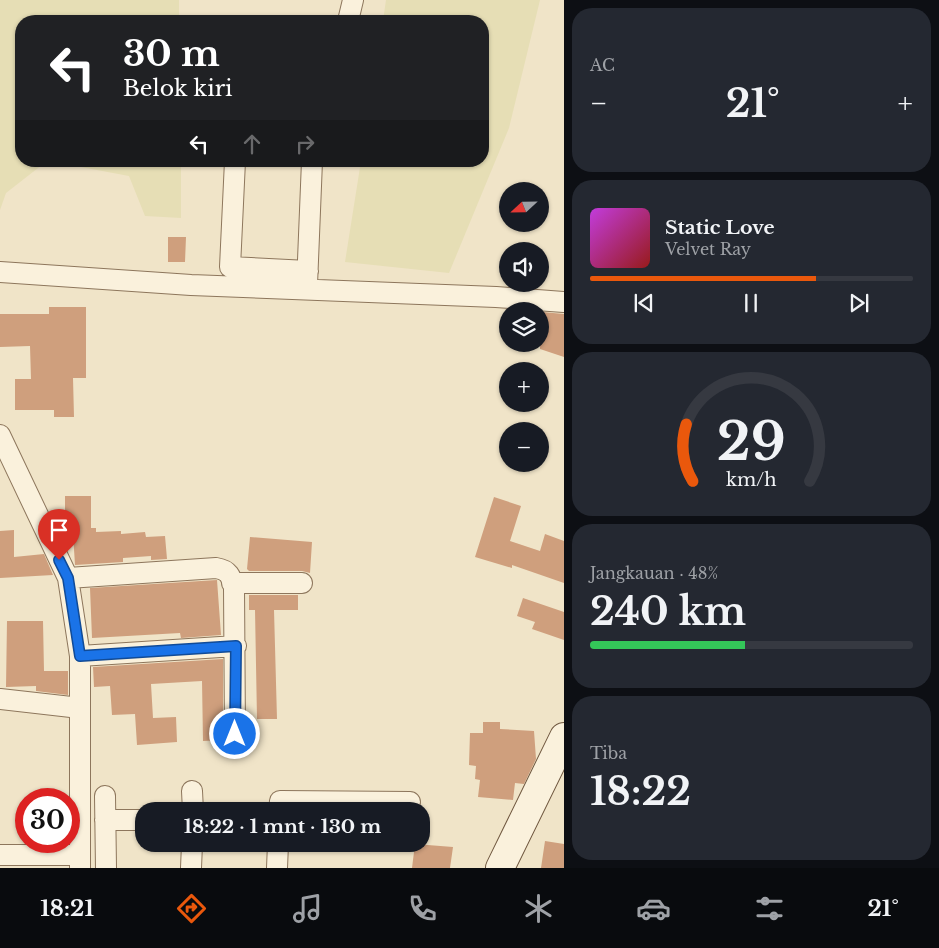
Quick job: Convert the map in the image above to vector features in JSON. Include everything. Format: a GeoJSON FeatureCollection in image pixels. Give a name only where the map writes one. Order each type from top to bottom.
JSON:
{"type":"FeatureCollection","features":[{"type":"Feature","properties":{"kind":"main road"},"geometry":{"type":"LineString","coordinates":[[500,868],[564,737]]}},
{"type":"Feature","properties":{"kind":"street"},"geometry":{"type":"LineString","coordinates":[[349,15],[353,0]]}},
{"type":"Feature","properties":{"kind":"street"},"geometry":{"type":"LineString","coordinates":[[235,167],[230,267],[308,280],[564,302]]}},
{"type":"Feature","properties":{"kind":"street"},"geometry":{"type":"LineString","coordinates":[[308,280],[312,167]]}},
{"type":"Feature","properties":{"kind":"street"},"geometry":{"type":"LineString","coordinates":[[0,272],[191,285],[308,280]]}},
{"type":"Feature","properties":{"kind":"street"},"geometry":{"type":"LineString","coordinates":[[0,435],[68,578],[80,656],[80,861],[0,855]]}},
{"type":"Feature","properties":{"kind":"street"},"geometry":{"type":"LineString","coordinates":[[68,578],[216,568],[228,572],[232,583],[236,646],[235,734]]}},
{"type":"Feature","properties":{"kind":"street"},"geometry":{"type":"LineString","coordinates":[[232,583],[302,583]]}},
{"type":"Feature","properties":{"kind":"street"},"geometry":{"type":"LineString","coordinates":[[80,656],[236,646]]}},
{"type":"Feature","properties":{"kind":"street"},"geometry":{"type":"LineString","coordinates":[[0,699],[80,708]]}},
{"type":"Feature","properties":{"kind":"street"},"geometry":{"type":"LineString","coordinates":[[192,791],[193,802]]}},
{"type":"Feature","properties":{"kind":"street"},"geometry":{"type":"LineString","coordinates":[[105,796],[106,868]]}},
{"type":"Feature","properties":{"kind":"street"},"geometry":{"type":"LineString","coordinates":[[280,802],[410,802]]}},
{"type":"Feature","properties":{"kind":"street"},"geometry":{"type":"LineString","coordinates":[[105,820],[135,820]]}},
{"type":"Feature","properties":{"kind":"street"},"geometry":{"type":"LineString","coordinates":[[191,868],[192,852]]}},
{"type":"Feature","properties":{"kind":"street"},"geometry":{"type":"LineString","coordinates":[[277,868],[278,852]]}},
{"type":"Feature","properties":{"kind":"shaded area"},"geometry":{"type":"Polygon","coordinates":[[[0,0],[179,0],[179,15],[15,15],[15,167],[39,167],[6,193],[0,210],[0,0]]]}},
{"type":"Feature","properties":{"kind":"shaded area"},"geometry":{"type":"Polygon","coordinates":[[[386,0],[540,0],[509,128],[449,273],[345,262],[360,167],[489,167],[489,15],[384,15],[386,0]]]}},
{"type":"Feature","properties":{"kind":"shaded area"},"geometry":{"type":"Polygon","coordinates":[[[81,167],[181,167],[181,218],[145,216],[129,176],[81,167]]]}},
{"type":"Feature","properties":{"kind":"building"},"geometry":{"type":"Polygon","coordinates":[[[168,237],[186,237],[185,262],[168,262],[168,237]]]}},
{"type":"Feature","properties":{"kind":"building"},"geometry":{"type":"Polygon","coordinates":[[[49,307],[86,307],[86,378],[73,378],[74,417],[54,417],[54,410],[15,410],[15,379],[31,379],[30,346],[0,347],[0,314],[49,314],[49,307]]]}},
{"type":"Feature","properties":{"kind":"building"},"geometry":{"type":"Polygon","coordinates":[[[549,313],[564,314],[564,357],[549,352],[549,313]]]}},
{"type":"Feature","properties":{"kind":"building"},"geometry":{"type":"Polygon","coordinates":[[[65,496],[91,496],[91,528],[96,528],[96,532],[121,531],[121,534],[145,532],[146,537],[165,536],[167,559],[151,560],[151,556],[123,558],[123,562],[75,565],[72,517],[65,517],[65,496]]]}},
{"type":"Feature","properties":{"kind":"building"},"geometry":{"type":"Polygon","coordinates":[[[494,497],[521,506],[510,541],[540,551],[545,534],[564,541],[564,583],[512,565],[512,568],[475,557],[494,497]]]}},
{"type":"Feature","properties":{"kind":"building"},"geometry":{"type":"Polygon","coordinates":[[[14,530],[14,557],[44,554],[53,575],[0,578],[0,531],[14,530]]]}},
{"type":"Feature","properties":{"kind":"building"},"geometry":{"type":"Polygon","coordinates":[[[250,537],[312,542],[310,573],[302,571],[249,571],[247,569],[250,537]]]}},
{"type":"Feature","properties":{"kind":"building"},"geometry":{"type":"Polygon","coordinates":[[[217,580],[221,635],[181,638],[180,633],[92,638],[90,588],[217,580]]]}},
{"type":"Feature","properties":{"kind":"building"},"geometry":{"type":"Polygon","coordinates":[[[249,595],[298,595],[298,610],[274,610],[277,719],[257,719],[255,610],[249,610],[249,595]]]}},
{"type":"Feature","properties":{"kind":"building"},"geometry":{"type":"Polygon","coordinates":[[[523,598],[564,612],[564,640],[532,629],[535,622],[517,616],[523,598]]]}},
{"type":"Feature","properties":{"kind":"building"},"geometry":{"type":"Polygon","coordinates":[[[7,621],[43,621],[44,671],[68,671],[68,695],[36,691],[36,686],[6,687],[7,621]]]}},
{"type":"Feature","properties":{"kind":"building"},"geometry":{"type":"Polygon","coordinates":[[[223,659],[223,734],[225,740],[203,741],[202,681],[151,684],[153,718],[176,717],[177,742],[137,745],[135,714],[112,715],[110,686],[94,687],[93,667],[223,659]]]}},
{"type":"Feature","properties":{"kind":"building"},"geometry":{"type":"Polygon","coordinates":[[[483,722],[500,722],[500,729],[534,731],[536,759],[524,784],[515,783],[513,800],[478,797],[480,780],[475,779],[476,766],[469,765],[470,733],[483,733],[483,722]]]}},
{"type":"Feature","properties":{"kind":"building"},"geometry":{"type":"Polygon","coordinates":[[[545,841],[564,844],[564,868],[541,868],[545,841]]]}},
{"type":"Feature","properties":{"kind":"building"},"geometry":{"type":"Polygon","coordinates":[[[430,845],[453,847],[450,868],[412,868],[414,852],[430,852],[430,845]]]}},
{"type":"Feature","properties":{"kind":"route"},"geometry":{"type":"LineString","coordinates":[[59,560],[68,578],[80,656],[236,646],[235,734]]}}]}
